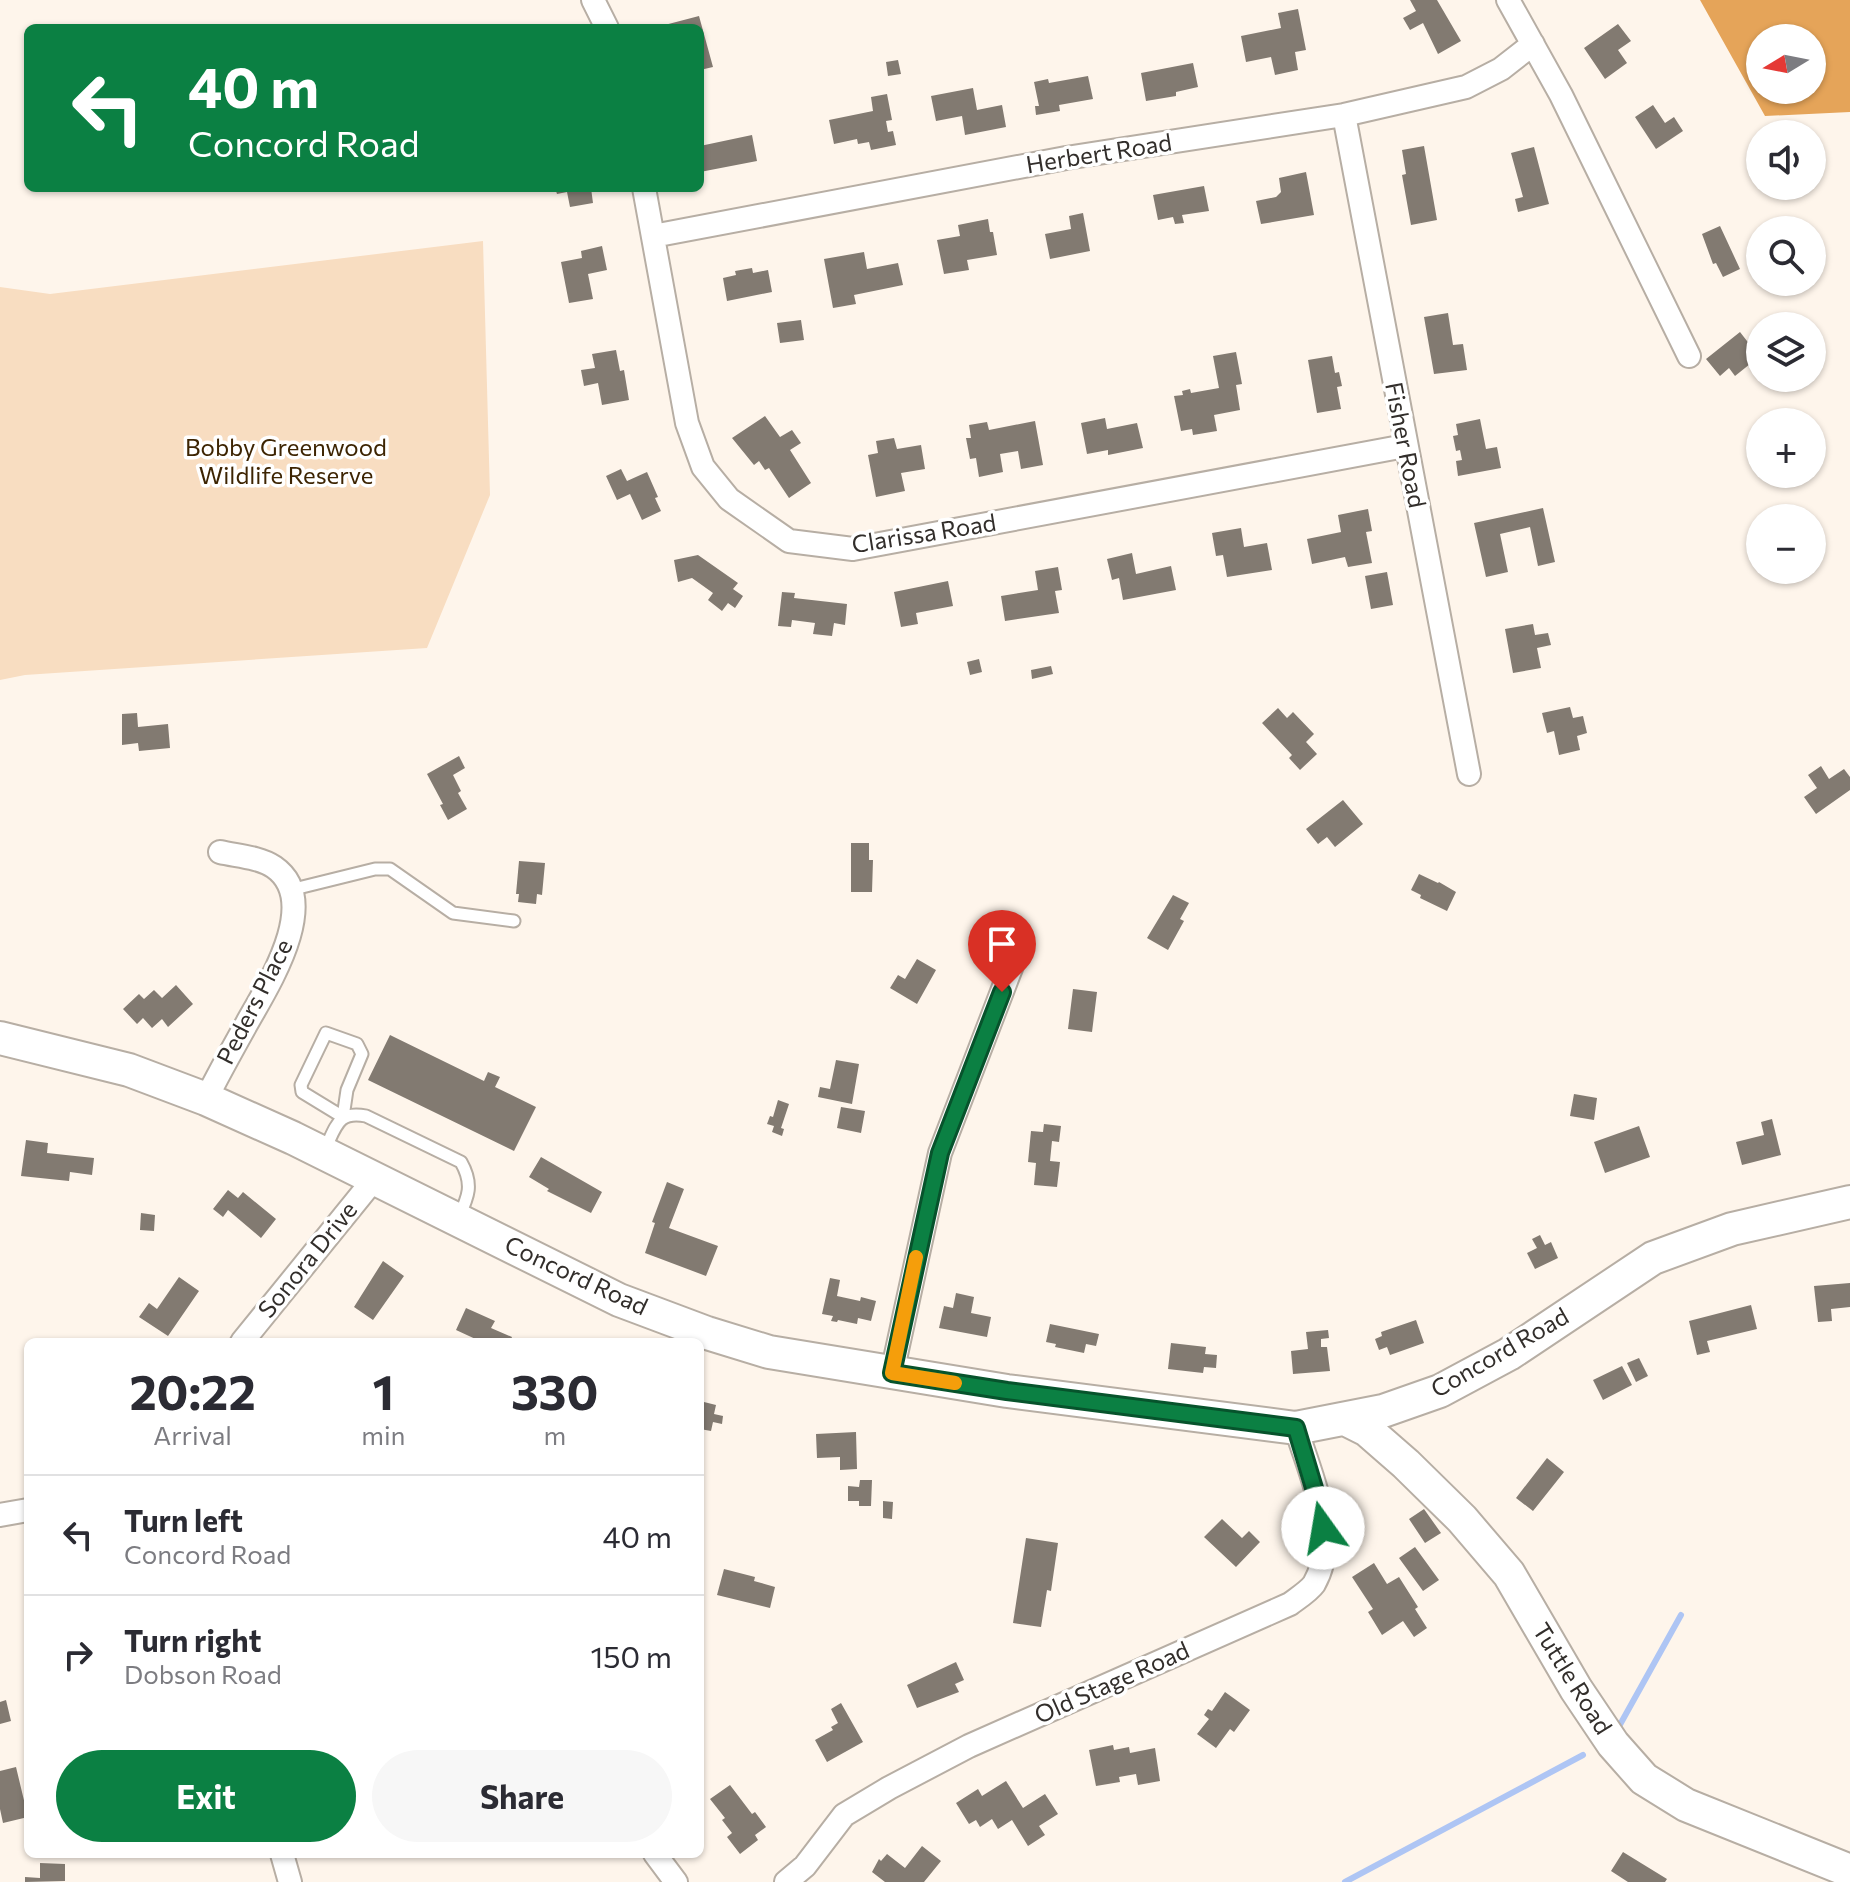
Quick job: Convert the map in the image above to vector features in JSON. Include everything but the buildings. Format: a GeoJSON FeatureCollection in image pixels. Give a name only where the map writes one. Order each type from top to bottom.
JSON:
{"type":"FeatureCollection","features":[{"type":"Feature","properties":{"kind":"main road","name":"Concord Road"},"geometry":{"type":"LineString","coordinates":[[0,1038],[129,1070],[206,1099],[375,1178],[619,1300],[769,1352],[1007,1391],[1296,1428],[1383,1411],[1440,1391],[1509,1354],[1653,1258],[1732,1229],[1850,1202]]}},
{"type":"Feature","properties":{"kind":"main road","name":"Tuttle Road"},"geometry":{"type":"LineString","coordinates":[[1345,1419],[1367,1430],[1406,1464],[1462,1519],[1509,1574],[1576,1689],[1613,1744],[1644,1779],[1686,1805],[1850,1871]]}},
{"type":"Feature","properties":{"kind":"street"},"geometry":{"type":"LineString","coordinates":[[593,0],[605,24]]}},
{"type":"Feature","properties":{"kind":"street"},"geometry":{"type":"LineString","coordinates":[[1508,0],[1588,149],[1689,356]]}},
{"type":"Feature","properties":{"kind":"street","name":"Herbert Road"},"geometry":{"type":"LineString","coordinates":[[653,236],[1066,158],[1344,115],[1466,87],[1501,69],[1533,44]]}},
{"type":"Feature","properties":{"kind":"street","name":"Fisher Road"},"geometry":{"type":"LineString","coordinates":[[1344,115],[1469,774]]}},
{"type":"Feature","properties":{"kind":"street","name":"Clarissa Road"},"geometry":{"type":"LineString","coordinates":[[645,192],[687,423],[703,467],[729,499],[789,541],[853,549],[1405,446]]}},
{"type":"Feature","properties":{"kind":"street"},"geometry":{"type":"LineString","coordinates":[[220,852],[263,862],[275,868],[289,891]]}},
{"type":"Feature","properties":{"kind":"street","name":"Peders Place"},"geometry":{"type":"LineString","coordinates":[[206,1099],[282,960],[292,926],[293,909],[289,891]]}},
{"type":"Feature","properties":{"kind":"street"},"geometry":{"type":"LineString","coordinates":[[892,1373],[940,1153],[1013,963]]}},
{"type":"Feature","properties":{"kind":"street","name":"Sonora Drive"},"geometry":{"type":"LineString","coordinates":[[245,1338],[375,1178]]}},
{"type":"Feature","properties":{"kind":"street","name":"Old Stage Road"},"geometry":{"type":"LineString","coordinates":[[786,1882],[805,1866],[844,1815],[889,1788],[969,1746],[1290,1604],[1313,1585],[1326,1548],[1320,1508],[1296,1428]]}},
{"type":"Feature","properties":{"kind":"street"},"geometry":{"type":"LineString","coordinates":[[0,1515],[24,1511]]}},
{"type":"Feature","properties":{"kind":"street"},"geometry":{"type":"LineString","coordinates":[[283,1858],[290,1882]]}},
{"type":"Feature","properties":{"kind":"street"},"geometry":{"type":"LineString","coordinates":[[658,1858],[676,1882]]}},
{"type":"Feature","properties":{"kind":"lane"},"geometry":{"type":"LineString","coordinates":[[289,891],[375,869],[390,869],[453,913],[514,921]]}},
{"type":"Feature","properties":{"kind":"lane"},"geometry":{"type":"LineString","coordinates":[[323,1153],[343,1117],[347,1090],[362,1054],[357,1044],[326,1033],[301,1085],[302,1092],[343,1117]]}},
{"type":"Feature","properties":{"kind":"lane"},"geometry":{"type":"LineString","coordinates":[[343,1117],[351,1113],[366,1116],[461,1162],[469,1177],[470,1192],[458,1220]]}},
{"type":"Feature","properties":{"kind":"green space","name":"Bobby Greenwood Wildlife Reserve"},"geometry":{"type":"Polygon","coordinates":[[[483,241],[490,495],[427,648],[25,675],[0,680],[0,287],[50,294],[483,241]]]}},
{"type":"Feature","properties":{"kind":"shaded area"},"geometry":{"type":"Polygon","coordinates":[[[1700,0],[1850,0],[1850,112],[1765,116],[1758,104],[1826,104],[1826,24],[1746,24],[1746,82],[1700,0]]]}},
{"type":"Feature","properties":{"kind":"waterway"},"geometry":{"type":"LineString","coordinates":[[1617,1730],[1681,1615]]}},
{"type":"Feature","properties":{"kind":"waterway"},"geometry":{"type":"LineString","coordinates":[[1345,1882],[1583,1755]]}},
{"type":"Feature","properties":{"kind":"slow traffic"},"geometry":{"type":"LineString","coordinates":[[916,1257],[892,1373],[955,1383]]}},
{"type":"Feature","properties":{"kind":"route"},"geometry":{"type":"LineString","coordinates":[[1002,992],[940,1153],[892,1373],[1296,1428],[1323,1528]]}}]}
